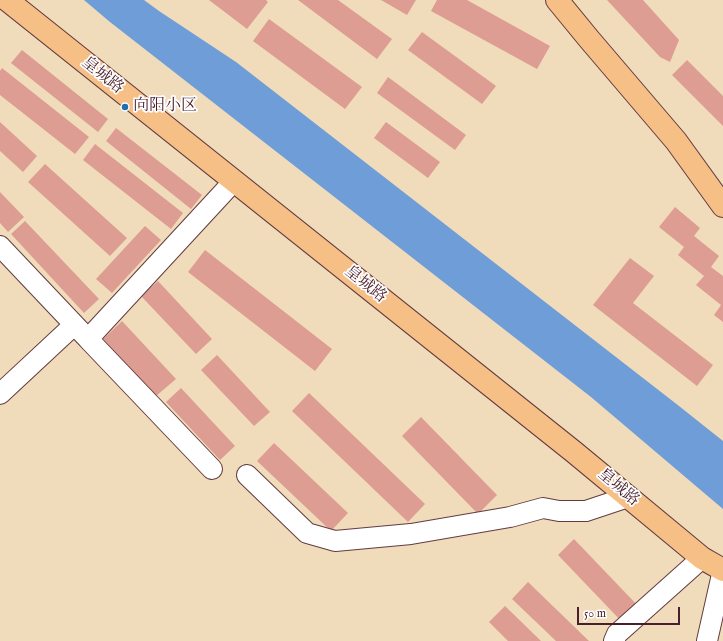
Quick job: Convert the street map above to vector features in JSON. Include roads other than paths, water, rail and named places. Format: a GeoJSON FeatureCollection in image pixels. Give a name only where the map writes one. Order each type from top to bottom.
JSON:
{"type":"FeatureCollection","features":[{"type":"Feature","properties":{"kind":"main road","name":"皇城路"},"geometry":{"type":"LineString","coordinates":[[7,0],[568,447],[702,558],[723,570]]}},
{"type":"Feature","properties":{"kind":"main road"},"geometry":{"type":"LineString","coordinates":[[557,0],[589,40],[676,141],[723,206]]}},
{"type":"Feature","properties":{"kind":"street"},"geometry":{"type":"LineString","coordinates":[[88,339],[234,181]]}},
{"type":"Feature","properties":{"kind":"street"},"geometry":{"type":"LineString","coordinates":[[0,246],[212,469]]}},
{"type":"Feature","properties":{"kind":"street"},"geometry":{"type":"LineString","coordinates":[[0,394],[74,325]]}},
{"type":"Feature","properties":{"kind":"street"},"geometry":{"type":"LineString","coordinates":[[247,475],[307,533],[335,541],[412,534],[510,517],[543,508],[559,511],[586,512],[627,496]]}},
{"type":"Feature","properties":{"kind":"street"},"geometry":{"type":"LineString","coordinates":[[614,641],[617,634],[702,558]]}},
{"type":"Feature","properties":{"kind":"street"},"geometry":{"type":"LineString","coordinates":[[707,641],[723,570]]}},
{"type":"Feature","properties":{"kind":"water"},"geometry":{"type":"Polygon","coordinates":[[[84,0],[144,0],[236,62],[723,441],[723,509],[591,397],[110,22],[84,0]]]}},
{"type":"Feature","properties":{"kind":"place","name":"向阳小区"},"geometry":{"type":"Point","coordinates":[125,107]}}]}
